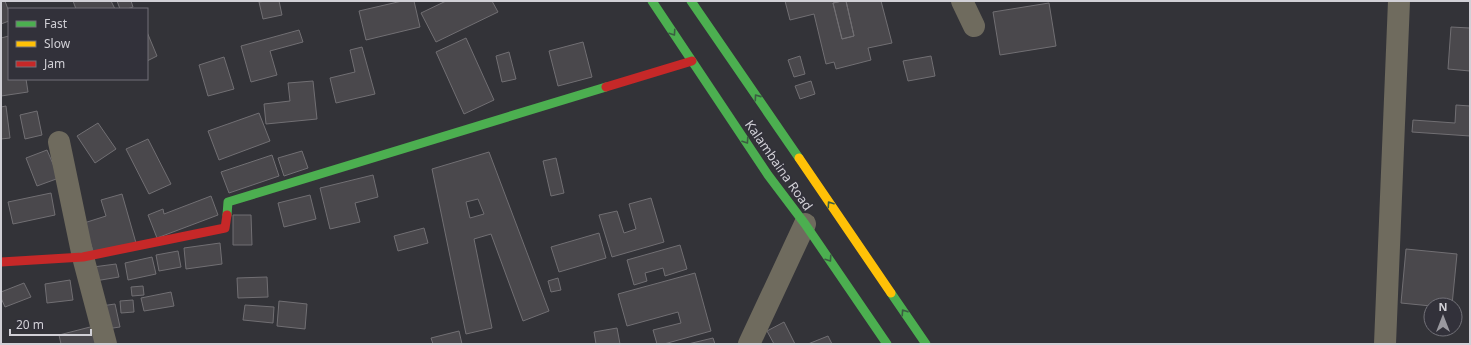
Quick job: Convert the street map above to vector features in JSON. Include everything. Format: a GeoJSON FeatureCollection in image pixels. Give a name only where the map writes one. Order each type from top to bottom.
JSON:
{"type":"FeatureCollection","features":[{"type":"Feature","properties":{"kind":"main road","name":"Kalambaina Road"},"geometry":{"type":"LineString","coordinates":[[652,1],[768,175],[805,224],[887,344]]}},
{"type":"Feature","properties":{"kind":"main road"},"geometry":{"type":"LineString","coordinates":[[690,1],[926,344]]}},
{"type":"Feature","properties":{"kind":"main road"},"geometry":{"type":"LineString","coordinates":[[1,262],[83,257],[225,228],[228,202],[692,60]]}},
{"type":"Feature","properties":{"kind":"street"},"geometry":{"type":"LineString","coordinates":[[962,1],[974,26]]}},
{"type":"Feature","properties":{"kind":"street"},"geometry":{"type":"LineString","coordinates":[[1385,344],[1400,1]]}},
{"type":"Feature","properties":{"kind":"street"},"geometry":{"type":"LineString","coordinates":[[59,142],[83,257],[106,344]]}},
{"type":"Feature","properties":{"kind":"street"},"geometry":{"type":"LineString","coordinates":[[749,344],[805,224]]}},
{"type":"Feature","properties":{"kind":"building"},"geometry":{"type":"Polygon","coordinates":[[[1,1],[5,1],[8,9],[8,21],[1,24],[1,1]]]}},
{"type":"Feature","properties":{"kind":"building"},"geometry":{"type":"Polygon","coordinates":[[[73,1],[111,1],[114,8],[76,8],[73,1]]]}},
{"type":"Feature","properties":{"kind":"building"},"geometry":{"type":"Polygon","coordinates":[[[117,1],[131,1],[133,7],[130,8],[120,8],[117,1]]]}},
{"type":"Feature","properties":{"kind":"building"},"geometry":{"type":"Polygon","coordinates":[[[279,1],[282,15],[263,19],[259,2],[279,1]]]}},
{"type":"Feature","properties":{"kind":"building"},"geometry":{"type":"Polygon","coordinates":[[[402,1],[414,1],[420,27],[366,40],[359,11],[402,1]]]}},
{"type":"Feature","properties":{"kind":"building"},"geometry":{"type":"Polygon","coordinates":[[[446,1],[492,1],[498,12],[436,42],[421,13],[446,1]]]}},
{"type":"Feature","properties":{"kind":"building"},"geometry":{"type":"Polygon","coordinates":[[[785,1],[842,1],[833,3],[842,39],[854,36],[846,1],[881,1],[892,43],[868,48],[871,60],[836,69],[834,62],[826,64],[814,14],[790,20],[785,1]]]}},
{"type":"Feature","properties":{"kind":"building"},"geometry":{"type":"Polygon","coordinates":[[[846,1],[854,36],[842,39],[833,3],[846,1]]]}},
{"type":"Feature","properties":{"kind":"building"},"geometry":{"type":"Polygon","coordinates":[[[1049,3],[1056,46],[1000,55],[993,12],[1049,3]]]}},
{"type":"Feature","properties":{"kind":"building"},"geometry":{"type":"Polygon","coordinates":[[[1451,27],[1470,28],[1470,71],[1448,69],[1451,27]]]}},
{"type":"Feature","properties":{"kind":"building"},"geometry":{"type":"Polygon","coordinates":[[[299,30],[303,42],[270,51],[277,75],[251,82],[241,46],[299,30]]]}},
{"type":"Feature","properties":{"kind":"building"},"geometry":{"type":"Polygon","coordinates":[[[148,34],[157,56],[148,60],[148,34]]]}},
{"type":"Feature","properties":{"kind":"building"},"geometry":{"type":"Polygon","coordinates":[[[8,36],[8,80],[26,80],[28,92],[1,96],[1,38],[8,36]]]}},
{"type":"Feature","properties":{"kind":"building"},"geometry":{"type":"Polygon","coordinates":[[[466,38],[494,100],[464,114],[436,52],[466,38]]]}},
{"type":"Feature","properties":{"kind":"building"},"geometry":{"type":"Polygon","coordinates":[[[583,42],[592,77],[558,86],[549,51],[583,42]]]}},
{"type":"Feature","properties":{"kind":"building"},"geometry":{"type":"Polygon","coordinates":[[[362,47],[375,94],[336,103],[330,78],[355,72],[350,50],[362,47]]]}},
{"type":"Feature","properties":{"kind":"building"},"geometry":{"type":"Polygon","coordinates":[[[509,52],[516,79],[502,82],[496,56],[509,52]]]}},
{"type":"Feature","properties":{"kind":"building"},"geometry":{"type":"Polygon","coordinates":[[[800,56],[805,74],[794,77],[788,60],[800,56]]]}},
{"type":"Feature","properties":{"kind":"building"},"geometry":{"type":"Polygon","coordinates":[[[931,56],[935,76],[908,81],[903,61],[931,56]]]}},
{"type":"Feature","properties":{"kind":"building"},"geometry":{"type":"Polygon","coordinates":[[[224,57],[234,89],[208,96],[199,65],[224,57]]]}},
{"type":"Feature","properties":{"kind":"building"},"geometry":{"type":"Polygon","coordinates":[[[313,81],[317,119],[266,124],[264,104],[290,101],[288,83],[313,81]]]}},
{"type":"Feature","properties":{"kind":"building"},"geometry":{"type":"Polygon","coordinates":[[[811,81],[815,94],[800,99],[795,86],[811,81]]]}},
{"type":"Feature","properties":{"kind":"building"},"geometry":{"type":"Polygon","coordinates":[[[1456,105],[1470,106],[1470,136],[1412,132],[1413,120],[1455,123],[1456,105]]]}},
{"type":"Feature","properties":{"kind":"building"},"geometry":{"type":"Polygon","coordinates":[[[6,106],[10,138],[1,139],[1,107],[6,106]]]}},
{"type":"Feature","properties":{"kind":"building"},"geometry":{"type":"Polygon","coordinates":[[[37,111],[42,135],[25,139],[20,115],[37,111]]]}},
{"type":"Feature","properties":{"kind":"building"},"geometry":{"type":"Polygon","coordinates":[[[259,113],[270,141],[219,160],[208,131],[259,113]]]}},
{"type":"Feature","properties":{"kind":"building"},"geometry":{"type":"Polygon","coordinates":[[[98,123],[116,149],[95,163],[77,136],[98,123]]]}},
{"type":"Feature","properties":{"kind":"building"},"geometry":{"type":"Polygon","coordinates":[[[148,139],[171,184],[149,194],[126,149],[148,139]]]}},
{"type":"Feature","properties":{"kind":"building"},"geometry":{"type":"Polygon","coordinates":[[[47,150],[59,178],[37,186],[26,158],[47,150]]]}},
{"type":"Feature","properties":{"kind":"building"},"geometry":{"type":"Polygon","coordinates":[[[302,151],[308,168],[284,176],[278,158],[302,151]]]}},
{"type":"Feature","properties":{"kind":"building"},"geometry":{"type":"Polygon","coordinates":[[[489,152],[549,311],[523,321],[491,234],[474,239],[492,328],[466,334],[432,169],[489,152]],[[478,199],[466,202],[470,218],[484,214],[478,199]]]}},
{"type":"Feature","properties":{"kind":"building"},"geometry":{"type":"Polygon","coordinates":[[[272,155],[279,176],[229,193],[221,172],[272,155]]]}},
{"type":"Feature","properties":{"kind":"building"},"geometry":{"type":"Polygon","coordinates":[[[556,158],[564,193],[551,196],[543,161],[556,158]]]}},
{"type":"Feature","properties":{"kind":"building"},"geometry":{"type":"Polygon","coordinates":[[[373,175],[378,197],[355,203],[360,222],[330,229],[320,188],[373,175]]]}},
{"type":"Feature","properties":{"kind":"building"},"geometry":{"type":"Polygon","coordinates":[[[51,193],[55,215],[13,224],[8,202],[51,193]]]}},
{"type":"Feature","properties":{"kind":"building"},"geometry":{"type":"Polygon","coordinates":[[[122,194],[136,243],[94,254],[84,223],[106,216],[101,200],[122,194]]]}},
{"type":"Feature","properties":{"kind":"building"},"geometry":{"type":"Polygon","coordinates":[[[310,195],[316,219],[284,227],[278,203],[310,195]]]}},
{"type":"Feature","properties":{"kind":"building"},"geometry":{"type":"Polygon","coordinates":[[[211,196],[218,215],[157,238],[148,215],[163,209],[164,214],[211,196]]]}},
{"type":"Feature","properties":{"kind":"building"},"geometry":{"type":"Polygon","coordinates":[[[651,198],[664,242],[612,257],[599,215],[617,211],[624,233],[636,229],[629,204],[651,198]]]}},
{"type":"Feature","properties":{"kind":"building"},"geometry":{"type":"Polygon","coordinates":[[[233,215],[251,215],[252,245],[233,245],[233,215]]]}},
{"type":"Feature","properties":{"kind":"building"},"geometry":{"type":"Polygon","coordinates":[[[424,228],[428,243],[398,251],[394,236],[424,228]]]}},
{"type":"Feature","properties":{"kind":"building"},"geometry":{"type":"Polygon","coordinates":[[[599,233],[606,258],[559,272],[551,247],[599,233]]]}},
{"type":"Feature","properties":{"kind":"building"},"geometry":{"type":"Polygon","coordinates":[[[220,243],[222,264],[186,269],[184,248],[220,243]]]}},
{"type":"Feature","properties":{"kind":"building"},"geometry":{"type":"Polygon","coordinates":[[[680,245],[687,269],[665,276],[663,268],[645,273],[647,281],[634,285],[627,260],[680,245]]]}},
{"type":"Feature","properties":{"kind":"building"},"geometry":{"type":"Polygon","coordinates":[[[1406,249],[1457,254],[1453,297],[1423,297],[1423,305],[1401,303],[1406,249]]]}},
{"type":"Feature","properties":{"kind":"building"},"geometry":{"type":"Polygon","coordinates":[[[178,251],[181,267],[159,271],[156,255],[178,251]]]}},
{"type":"Feature","properties":{"kind":"building"},"geometry":{"type":"Polygon","coordinates":[[[152,257],[156,274],[128,280],[125,263],[152,257]]]}},
{"type":"Feature","properties":{"kind":"building"},"geometry":{"type":"Polygon","coordinates":[[[116,264],[119,277],[95,281],[93,267],[116,264]]]}},
{"type":"Feature","properties":{"kind":"building"},"geometry":{"type":"Polygon","coordinates":[[[695,273],[711,331],[664,344],[657,344],[653,330],[681,323],[678,312],[627,326],[618,294],[695,273]]]}},
{"type":"Feature","properties":{"kind":"building"},"geometry":{"type":"Polygon","coordinates":[[[267,277],[268,297],[238,298],[237,278],[267,277]]]}},
{"type":"Feature","properties":{"kind":"building"},"geometry":{"type":"Polygon","coordinates":[[[558,278],[561,290],[551,292],[548,281],[558,278]]]}},
{"type":"Feature","properties":{"kind":"building"},"geometry":{"type":"Polygon","coordinates":[[[70,280],[73,300],[47,303],[45,284],[70,280]]]}},
{"type":"Feature","properties":{"kind":"building"},"geometry":{"type":"Polygon","coordinates":[[[24,283],[31,297],[5,307],[1,298],[1,292],[24,283]]]}},
{"type":"Feature","properties":{"kind":"building"},"geometry":{"type":"Polygon","coordinates":[[[143,286],[144,295],[132,296],[131,287],[143,286]]]}},
{"type":"Feature","properties":{"kind":"building"},"geometry":{"type":"Polygon","coordinates":[[[171,292],[174,306],[144,311],[141,298],[171,292]]]}},
{"type":"Feature","properties":{"kind":"building"},"geometry":{"type":"Polygon","coordinates":[[[133,300],[134,312],[121,313],[120,301],[133,300]]]}},
{"type":"Feature","properties":{"kind":"building"},"geometry":{"type":"Polygon","coordinates":[[[279,301],[307,304],[305,329],[277,326],[279,301]]]}},
{"type":"Feature","properties":{"kind":"building"},"geometry":{"type":"Polygon","coordinates":[[[115,304],[120,327],[106,329],[101,306],[115,304]]]}},
{"type":"Feature","properties":{"kind":"building"},"geometry":{"type":"Polygon","coordinates":[[[245,305],[274,307],[273,323],[243,320],[245,305]]]}},
{"type":"Feature","properties":{"kind":"building"},"geometry":{"type":"Polygon","coordinates":[[[784,322],[795,344],[774,344],[767,331],[784,322]]]}},
{"type":"Feature","properties":{"kind":"building"},"geometry":{"type":"Polygon","coordinates":[[[94,326],[98,344],[61,344],[59,335],[94,326]]]}},
{"type":"Feature","properties":{"kind":"building"},"geometry":{"type":"Polygon","coordinates":[[[617,328],[620,344],[596,344],[594,332],[617,328]]]}},
{"type":"Feature","properties":{"kind":"building"},"geometry":{"type":"Polygon","coordinates":[[[459,331],[462,344],[433,344],[431,338],[459,331]]]}},
{"type":"Feature","properties":{"kind":"building"},"geometry":{"type":"Polygon","coordinates":[[[828,336],[832,344],[808,344],[828,336]]]}},
{"type":"Feature","properties":{"kind":"building"},"geometry":{"type":"Polygon","coordinates":[[[713,338],[715,344],[688,344],[713,338]]]}},
{"type":"Feature","properties":{"kind":"traffic: fast"},"geometry":{"type":"LineString","coordinates":[[652,1],[768,175],[805,224],[887,344]]}},
{"type":"Feature","properties":{"kind":"traffic: fast"},"geometry":{"type":"LineString","coordinates":[[691,1],[799,158]]}},
{"type":"Feature","properties":{"kind":"traffic: fast"},"geometry":{"type":"LineString","coordinates":[[227,215],[228,202],[606,87]]}},
{"type":"Feature","properties":{"kind":"traffic: fast"},"geometry":{"type":"LineString","coordinates":[[891,293],[926,344]]}},
{"type":"Feature","properties":{"kind":"traffic: slow"},"geometry":{"type":"LineString","coordinates":[[799,158],[891,293]]}},
{"type":"Feature","properties":{"kind":"traffic: jam"},"geometry":{"type":"LineString","coordinates":[[606,87],[692,61]]}},
{"type":"Feature","properties":{"kind":"traffic: jam"},"geometry":{"type":"LineString","coordinates":[[1,262],[83,257],[225,228],[227,215]]}}]}
